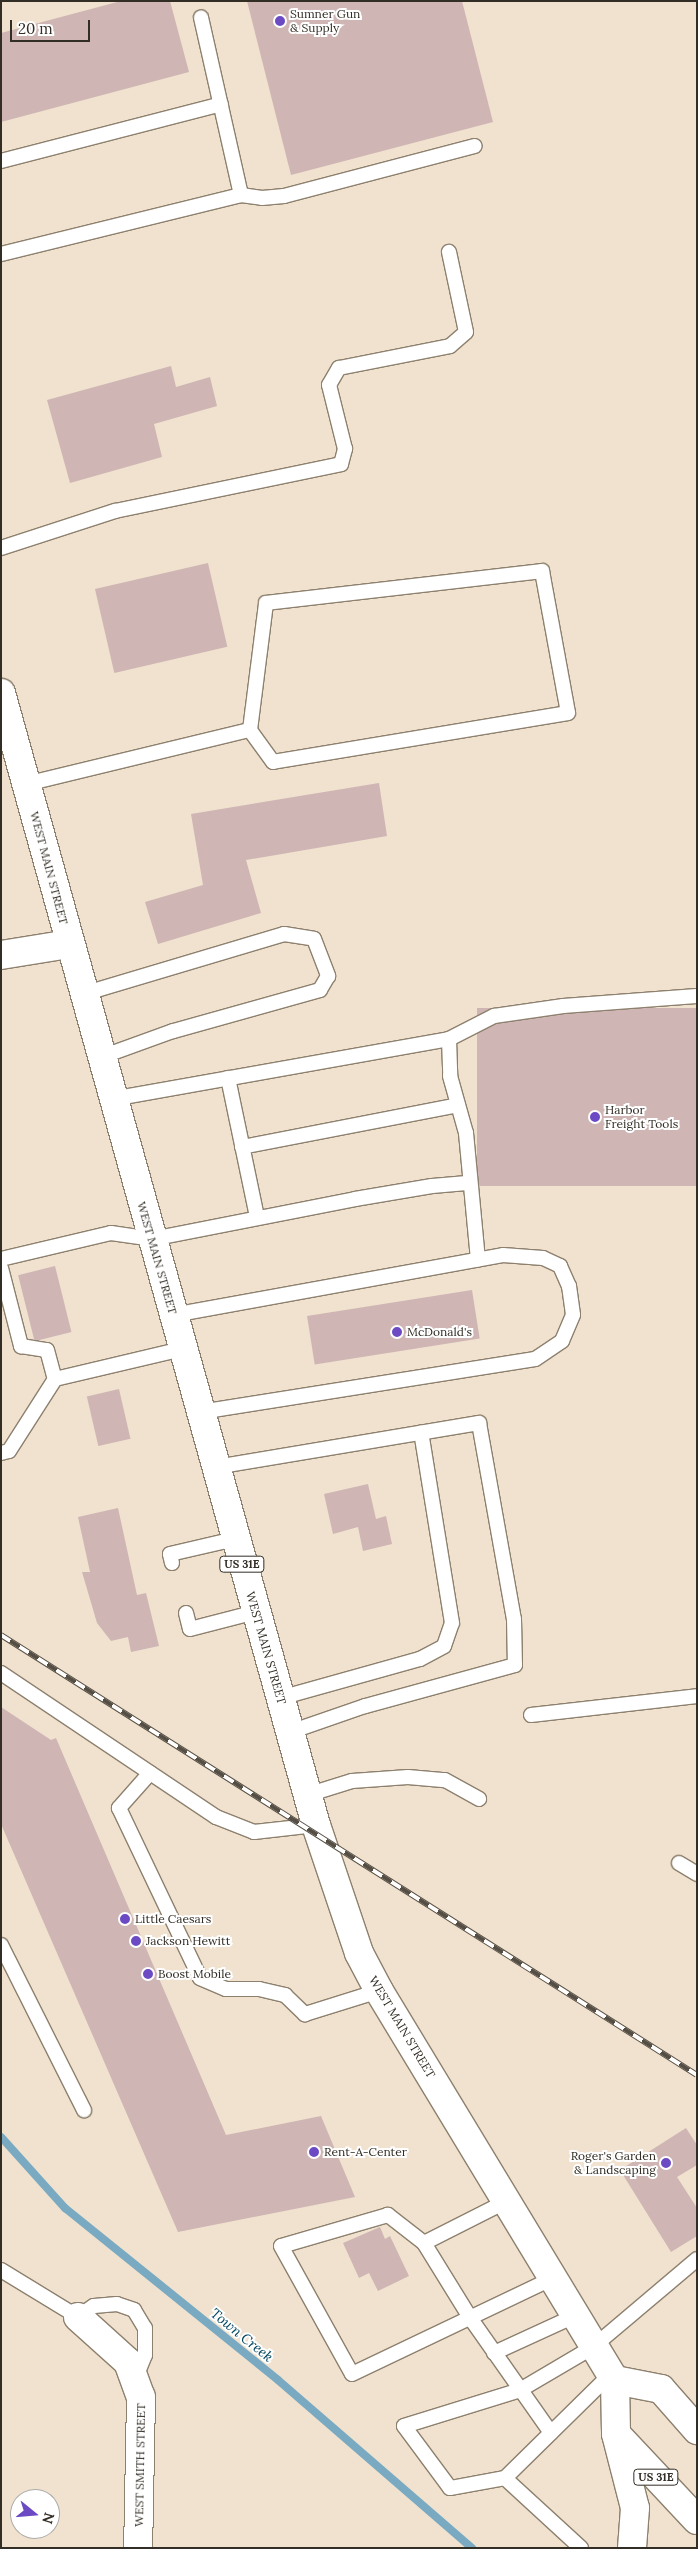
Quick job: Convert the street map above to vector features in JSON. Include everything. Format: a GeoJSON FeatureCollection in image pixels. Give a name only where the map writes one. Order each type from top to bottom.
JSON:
{"type":"FeatureCollection","features":[{"type":"Feature","properties":{"kind":"main road","name":"WEST MAIN STREET"},"geometry":{"type":"LineString","coordinates":[[1,693],[10,758],[26,784],[307,1795],[359,1954],[379,1991],[507,2201],[593,2347],[613,2377]]}},
{"type":"Feature","properties":{"kind":"main road"},"geometry":{"type":"LineString","coordinates":[[1,955],[69,944]]}},
{"type":"Feature","properties":{"kind":"main road","name":"WEST SMITH STREET"},"geometry":{"type":"LineString","coordinates":[[78,2317],[128,2362],[141,2397],[138,2548]]}},
{"type":"Feature","properties":{"kind":"main road"},"geometry":{"type":"LineString","coordinates":[[632,2548],[635,2508],[616,2434],[613,2377],[661,2389],[697,2430]]}},
{"type":"Feature","properties":{"kind":"main road","name":"US 31E"},"geometry":{"type":"LineString","coordinates":[[616,2434],[697,2520]]}},
{"type":"Feature","properties":{"kind":"lane"},"geometry":{"type":"LineString","coordinates":[[201,17],[241,195]]}},
{"type":"Feature","properties":{"kind":"lane"},"geometry":{"type":"LineString","coordinates":[[1,161],[221,104]]}},
{"type":"Feature","properties":{"kind":"lane"},"geometry":{"type":"LineString","coordinates":[[1,254],[241,195],[262,198],[284,196],[475,146]]}},
{"type":"Feature","properties":{"kind":"lane"},"geometry":{"type":"LineString","coordinates":[[1,548],[115,511],[341,464],[345,449],[329,385],[340,368],[450,346],[466,332],[448,252]]}},
{"type":"Feature","properties":{"kind":"lane"},"geometry":{"type":"LineString","coordinates":[[542,571],[568,713],[273,762],[250,730],[266,603],[542,571]]}},
{"type":"Feature","properties":{"kind":"lane"},"geometry":{"type":"LineString","coordinates":[[26,784],[250,730]]}},
{"type":"Feature","properties":{"kind":"lane"},"geometry":{"type":"LineString","coordinates":[[83,994],[284,934],[314,938],[328,976],[320,990],[173,1031],[101,1057]]}},
{"type":"Feature","properties":{"kind":"lane"},"geometry":{"type":"LineString","coordinates":[[112,1099],[449,1039],[494,1016],[563,1006],[697,996]]}},
{"type":"Feature","properties":{"kind":"lane"},"geometry":{"type":"LineString","coordinates":[[449,1039],[450,1076],[466,1133],[478,1260]]}},
{"type":"Feature","properties":{"kind":"lane"},"geometry":{"type":"LineString","coordinates":[[228,1078],[256,1217]]}},
{"type":"Feature","properties":{"kind":"lane"},"geometry":{"type":"LineString","coordinates":[[242,1147],[458,1105]]}},
{"type":"Feature","properties":{"kind":"lane"},"geometry":{"type":"LineString","coordinates":[[1,1259],[111,1233],[152,1239],[256,1217],[432,1186],[470,1184]]}},
{"type":"Feature","properties":{"kind":"lane"},"geometry":{"type":"LineString","coordinates":[[173,1315],[503,1255],[543,1258],[560,1266],[569,1286],[573,1316],[562,1341],[535,1359],[200,1412]]}},
{"type":"Feature","properties":{"kind":"lane"},"geometry":{"type":"LineString","coordinates":[[1,1268],[21,1346],[47,1350],[55,1379]]}},
{"type":"Feature","properties":{"kind":"lane"},"geometry":{"type":"LineString","coordinates":[[1,1453],[9,1451],[55,1379],[182,1349]]}},
{"type":"Feature","properties":{"kind":"lane"},"geometry":{"type":"LineString","coordinates":[[216,1467],[479,1423],[514,1619],[515,1665],[365,1706],[290,1732]]}},
{"type":"Feature","properties":{"kind":"lane"},"geometry":{"type":"LineString","coordinates":[[280,1698],[420,1658],[444,1646],[452,1623],[421,1432]]}},
{"type":"Feature","properties":{"kind":"lane"},"geometry":{"type":"LineString","coordinates":[[172,1563],[170,1554],[235,1538]]}},
{"type":"Feature","properties":{"kind":"lane"},"geometry":{"type":"LineString","coordinates":[[186,1613],[190,1629],[256,1612]]}},
{"type":"Feature","properties":{"kind":"lane"},"geometry":{"type":"LineString","coordinates":[[1,1673],[216,1817],[254,1832],[316,1826]]}},
{"type":"Feature","properties":{"kind":"lane"},"geometry":{"type":"LineString","coordinates":[[531,1715],[697,1696]]}},
{"type":"Feature","properties":{"kind":"lane"},"geometry":{"type":"LineString","coordinates":[[150,1773],[119,1808],[200,1978],[226,1988],[259,1989],[285,1994],[305,2014],[379,1991]]}},
{"type":"Feature","properties":{"kind":"lane"},"geometry":{"type":"LineString","coordinates":[[307,1795],[352,1781],[408,1777],[445,1780],[479,1799]]}},
{"type":"Feature","properties":{"kind":"lane"},"geometry":{"type":"LineString","coordinates":[[679,1863],[697,1874]]}},
{"type":"Feature","properties":{"kind":"lane"},"geometry":{"type":"LineString","coordinates":[[1,1945],[84,2110]]}},
{"type":"Feature","properties":{"kind":"lane"},"geometry":{"type":"LineString","coordinates":[[424,2243],[507,2201]]}},
{"type":"Feature","properties":{"kind":"lane"},"geometry":{"type":"LineString","coordinates":[[551,2433],[470,2319],[424,2243],[388,2215],[281,2246],[352,2374],[470,2319],[553,2278]]}},
{"type":"Feature","properties":{"kind":"lane"},"geometry":{"type":"LineString","coordinates":[[613,2377],[505,2478],[450,2488],[404,2426],[520,2390],[593,2347],[697,2259]]}},
{"type":"Feature","properties":{"kind":"lane"},"geometry":{"type":"LineString","coordinates":[[1,2270],[78,2317],[94,2306],[118,2304],[134,2310],[145,2328],[144,2355],[135,2378]]}},
{"type":"Feature","properties":{"kind":"lane"},"geometry":{"type":"LineString","coordinates":[[494,2353],[575,2316]]}},
{"type":"Feature","properties":{"kind":"lane"},"geometry":{"type":"LineString","coordinates":[[505,2478],[581,2548]]}},
{"type":"Feature","properties":{"kind":"building"},"geometry":{"type":"Polygon","coordinates":[[[121,1],[170,1],[189,72],[1,122],[1,33],[121,1]]]}},
{"type":"Feature","properties":{"kind":"building"},"geometry":{"type":"Polygon","coordinates":[[[247,1],[462,1],[493,122],[291,175],[247,1]]]}},
{"type":"Feature","properties":{"kind":"building"},"geometry":{"type":"Polygon","coordinates":[[[171,366],[176,387],[210,377],[217,406],[154,424],[162,457],[70,483],[47,400],[171,366]]]}},
{"type":"Feature","properties":{"kind":"building"},"geometry":{"type":"Polygon","coordinates":[[[208,563],[227,647],[114,673],[95,589],[208,563]]]}},
{"type":"Feature","properties":{"kind":"building"},"geometry":{"type":"Polygon","coordinates":[[[379,783],[387,836],[246,860],[261,913],[158,944],[145,902],[203,885],[191,814],[379,783]]]}},
{"type":"Feature","properties":{"kind":"building"},"geometry":{"type":"Polygon","coordinates":[[[477,1008],[697,1008],[697,1186],[477,1186],[477,1008]]]}},
{"type":"Feature","properties":{"kind":"building"},"geometry":{"type":"Polygon","coordinates":[[[55,1266],[71,1332],[35,1341],[18,1275],[55,1266]]]}},
{"type":"Feature","properties":{"kind":"building"},"geometry":{"type":"Polygon","coordinates":[[[472,1290],[480,1338],[315,1365],[307,1316],[472,1290]]]}},
{"type":"Feature","properties":{"kind":"building"},"geometry":{"type":"Polygon","coordinates":[[[119,1389],[130,1439],[98,1446],[87,1396],[119,1389]]]}},
{"type":"Feature","properties":{"kind":"building"},"geometry":{"type":"Polygon","coordinates":[[[368,1484],[376,1519],[386,1516],[392,1544],[363,1551],[358,1527],[333,1534],[324,1494],[368,1484]]]}},
{"type":"Feature","properties":{"kind":"building"},"geometry":{"type":"Polygon","coordinates":[[[118,1508],[137,1595],[146,1593],[159,1646],[131,1652],[128,1637],[111,1641],[97,1623],[82,1572],[90,1572],[78,1517],[118,1508]]]}},
{"type":"Feature","properties":{"kind":"building"},"geometry":{"type":"Polygon","coordinates":[[[1,1707],[51,1740],[56,1738],[226,2135],[321,2116],[355,2197],[178,2232],[1,1824],[1,1707]]]}},
{"type":"Feature","properties":{"kind":"building"},"geometry":{"type":"Polygon","coordinates":[[[686,2128],[697,2145],[697,2165],[677,2177],[697,2208],[697,2236],[671,2252],[620,2170],[686,2128]]]}},
{"type":"Feature","properties":{"kind":"building"},"geometry":{"type":"Polygon","coordinates":[[[380,2227],[385,2239],[390,2236],[409,2276],[378,2291],[369,2273],[359,2278],[343,2243],[380,2227]]]}},
{"type":"Feature","properties":{"kind":"waterway","name":"Town Creek"},"geometry":{"type":"LineString","coordinates":[[1,2137],[65,2208],[278,2380],[472,2548]]}},
{"type":"Feature","properties":{"kind":"railway"},"geometry":{"type":"LineString","coordinates":[[1,1635],[697,2075]]}},
{"type":"Feature","properties":{"kind":"place","name":"Sumner Gun & Supply"},"geometry":{"type":"Point","coordinates":[280,21]}},
{"type":"Feature","properties":{"kind":"place","name":"Harbor Freight Tools"},"geometry":{"type":"Point","coordinates":[595,1117]}},
{"type":"Feature","properties":{"kind":"place","name":"McDonald's"},"geometry":{"type":"Point","coordinates":[397,1332]}},
{"type":"Feature","properties":{"kind":"place","name":"Little Caesars"},"geometry":{"type":"Point","coordinates":[125,1919]}},
{"type":"Feature","properties":{"kind":"place","name":"Jackson Hewitt"},"geometry":{"type":"Point","coordinates":[136,1941]}},
{"type":"Feature","properties":{"kind":"place","name":"Boost Mobile"},"geometry":{"type":"Point","coordinates":[148,1974]}},
{"type":"Feature","properties":{"kind":"place","name":"Rent-A-Center"},"geometry":{"type":"Point","coordinates":[314,2152]}},
{"type":"Feature","properties":{"kind":"place","name":"Roger's Garden & Landscaping"},"geometry":{"type":"Point","coordinates":[666,2163]}}]}
